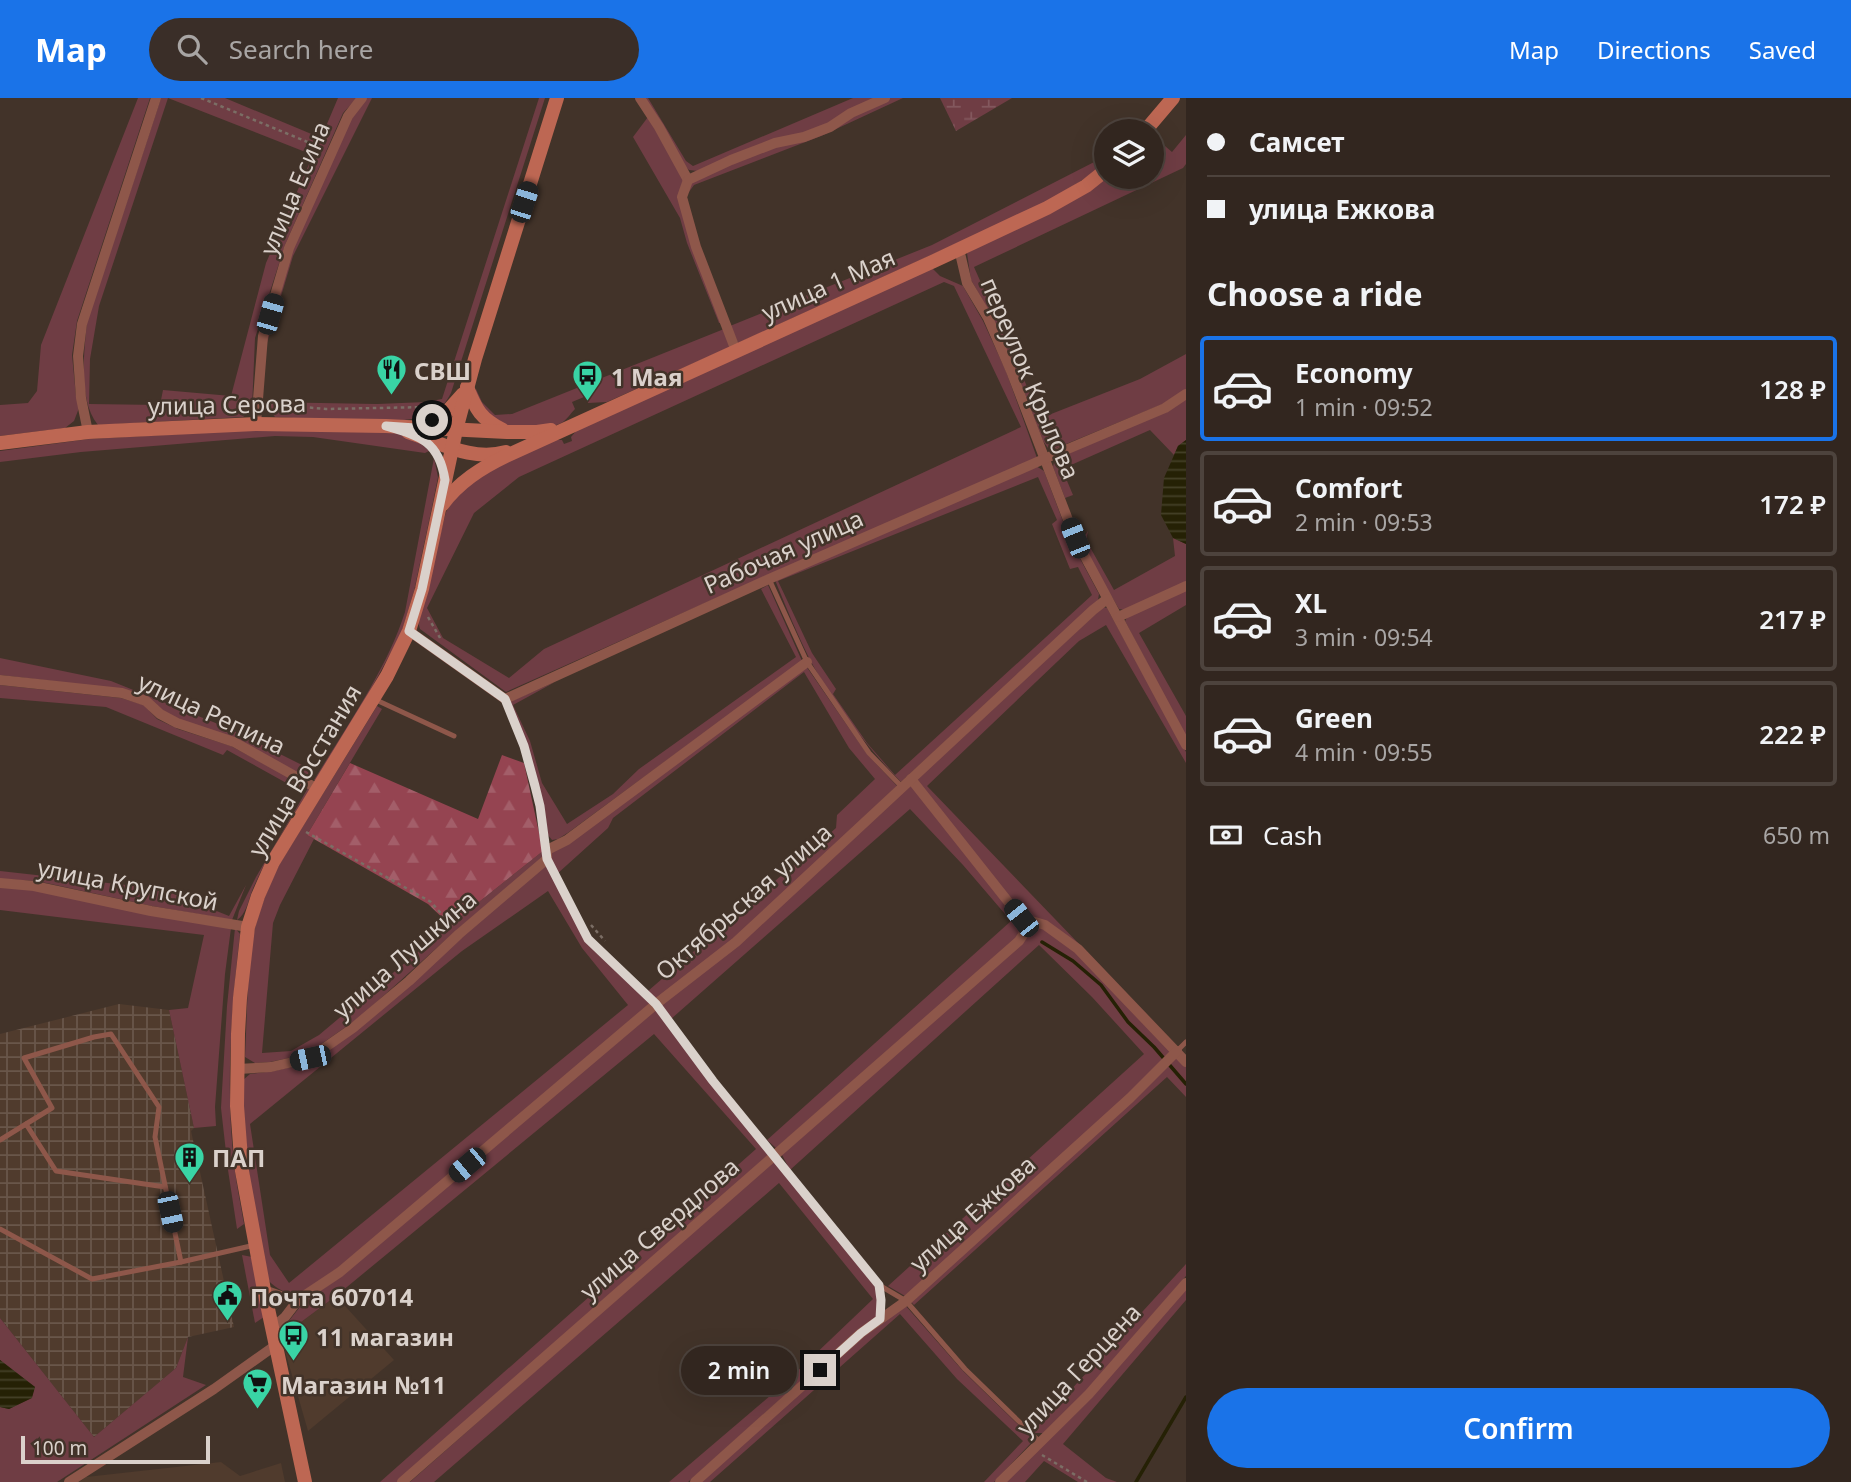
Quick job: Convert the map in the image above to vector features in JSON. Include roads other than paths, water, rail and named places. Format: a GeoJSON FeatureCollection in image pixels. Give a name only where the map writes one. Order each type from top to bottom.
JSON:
{"type":"FeatureCollection","features":[{"type":"Feature","properties":{"kind":"main road","name":"улица Восстания"},"geometry":{"type":"LineString","coordinates":[[305,1482],[242,1171],[237,1106],[240,998],[248,927],[258,895],[273,862],[374,699],[409,631],[467,387],[557,98]]}},
{"type":"Feature","properties":{"kind":"main road"},"geometry":{"type":"LineString","coordinates":[[1156,119],[1174,98]]}},
{"type":"Feature","properties":{"kind":"main road","name":"улица 1 Мая"},"geometry":{"type":"LineString","coordinates":[[439,509],[466,479],[485,466],[1047,208],[1094,180]]}},
{"type":"Feature","properties":{"kind":"main road"},"geometry":{"type":"LineString","coordinates":[[415,431],[446,412],[458,401],[467,387]]}},
{"type":"Feature","properties":{"kind":"main road"},"geometry":{"type":"LineString","coordinates":[[467,387],[474,405],[484,419],[507,432]]}},
{"type":"Feature","properties":{"kind":"main road","name":"улица Серова"},"geometry":{"type":"LineString","coordinates":[[0,443],[88,432],[256,424],[386,426],[415,431],[456,430]]}},
{"type":"Feature","properties":{"kind":"main road","name":"улица 1 Мая"},"geometry":{"type":"LineString","coordinates":[[456,430],[537,432],[563,429]]}},
{"type":"Feature","properties":{"kind":"main road"},"geometry":{"type":"LineString","coordinates":[[415,431],[452,448],[476,455],[499,453],[529,444]]}},
{"type":"Feature","properties":{"kind":"main road"},"geometry":{"type":"LineString","coordinates":[[415,431],[435,449],[445,480]]}},
{"type":"Feature","properties":{"kind":"street"},"geometry":{"type":"LineString","coordinates":[[88,432],[81,398],[78,356],[82,324],[156,98]]}},
{"type":"Feature","properties":{"kind":"street","name":"улица Есина"},"geometry":{"type":"LineString","coordinates":[[256,424],[263,336],[289,247],[348,116],[362,98]]}},
{"type":"Feature","properties":{"kind":"street"},"geometry":{"type":"LineString","coordinates":[[640,98],[688,180]]}},
{"type":"Feature","properties":{"kind":"street"},"geometry":{"type":"LineString","coordinates":[[736,351],[696,247],[682,197],[688,180],[764,147],[830,127],[851,113],[885,98]]}},
{"type":"Feature","properties":{"kind":"street","name":"переулок Крылова"},"geometry":{"type":"LineString","coordinates":[[959,249],[967,283],[988,318],[1011,371],[1075,538],[1186,745]]}},
{"type":"Feature","properties":{"kind":"street","name":"Рабочая улица"},"geometry":{"type":"LineString","coordinates":[[505,699],[769,579],[1165,408],[1186,394]]}},
{"type":"Feature","properties":{"kind":"street"},"geometry":{"type":"LineString","coordinates":[[1118,617],[1186,586]]}},
{"type":"Feature","properties":{"kind":"street","name":"Октябрьская улица"},"geometry":{"type":"LineString","coordinates":[[272,1328],[298,1300],[340,1272],[656,1004],[736,942],[1107,599]]}},
{"type":"Feature","properties":{"kind":"street"},"geometry":{"type":"LineString","coordinates":[[409,631],[505,699]]}},
{"type":"Feature","properties":{"kind":"street","name":"улица Лушкина"},"geometry":{"type":"LineString","coordinates":[[238,1069],[271,1067],[310,1058],[363,1020],[409,981],[547,854],[807,662]]}},
{"type":"Feature","properties":{"kind":"street","name":"улица Репина"},"geometry":{"type":"LineString","coordinates":[[0,680],[122,693],[146,701],[169,719],[234,742],[318,789]]}},
{"type":"Feature","properties":{"kind":"street"},"geometry":{"type":"LineString","coordinates":[[911,779],[1021,918],[1045,925],[1078,949],[1186,1062]]}},
{"type":"Feature","properties":{"kind":"street","name":"улица Крупской"},"geometry":{"type":"LineString","coordinates":[[0,883],[34,886],[151,911],[248,927]]}},
{"type":"Feature","properties":{"kind":"street","name":"улица Свердлова"},"geometry":{"type":"LineString","coordinates":[[402,1482],[1019,941],[1026,930],[1021,918]]}},
{"type":"Feature","properties":{"kind":"street","name":"улица Ежкова"},"geometry":{"type":"LineString","coordinates":[[695,1482],[861,1333],[906,1301],[1130,1098],[1177,1051]]}},
{"type":"Feature","properties":{"kind":"street","name":"улица Герцена"},"geometry":{"type":"LineString","coordinates":[[1000,1482],[1088,1394],[1186,1283]]}},
{"type":"Feature","properties":{"kind":"street"},"geometry":{"type":"LineString","coordinates":[[264,1290],[298,1300]]}},
{"type":"Feature","properties":{"kind":"street"},"geometry":{"type":"LineString","coordinates":[[69,1482],[214,1389],[276,1345]]}},
{"type":"Feature","properties":{"kind":"lane"},"geometry":{"type":"LineString","coordinates":[[769,579],[807,662],[869,753],[902,787]]}},
{"type":"Feature","properties":{"kind":"lane"},"geometry":{"type":"LineString","coordinates":[[374,699],[454,736]]}},
{"type":"Feature","properties":{"kind":"lane"},"geometry":{"type":"LineString","coordinates":[[505,699],[524,746],[540,806],[547,854],[588,939],[656,1004],[713,1081],[879,1285],[906,1301],[965,1369],[1039,1441]]}},
{"type":"Feature","properties":{"kind":"lane"},"geometry":{"type":"LineString","coordinates":[[0,1140],[52,1108],[24,1058],[111,1034],[159,1107],[155,1137],[181,1262]]}},
{"type":"Feature","properties":{"kind":"lane"},"geometry":{"type":"LineString","coordinates":[[1177,1051],[1186,1042]]}},
{"type":"Feature","properties":{"kind":"lane"},"geometry":{"type":"LineString","coordinates":[[26,1124],[56,1171],[165,1187]]}},
{"type":"Feature","properties":{"kind":"lane"},"geometry":{"type":"LineString","coordinates":[[0,1229],[92,1279],[255,1245]]}},
{"type":"Feature","properties":{"kind":"lane"},"geometry":{"type":"LineString","coordinates":[[879,1285],[880,1319]]}},
{"type":"Feature","properties":{"kind":"waterway"},"geometry":{"type":"LineString","coordinates":[[1042,942],[1073,961],[1101,985],[1128,1022],[1186,1084]]}},
{"type":"Feature","properties":{"kind":"waterway"},"geometry":{"type":"LineString","coordinates":[[1136,1482],[1186,1397]]}},
{"type":"Feature","properties":{"kind":"place","name":"СВШ"},"geometry":{"type":"Point","coordinates":[391,397]}},
{"type":"Feature","properties":{"kind":"place","name":"1 Мая"},"geometry":{"type":"Point","coordinates":[588,403]}},
{"type":"Feature","properties":{"kind":"place","name":"ПАП"},"geometry":{"type":"Point","coordinates":[189,1184]}},
{"type":"Feature","properties":{"kind":"place","name":"Почта 607014"},"geometry":{"type":"Point","coordinates":[227,1323]}},
{"type":"Feature","properties":{"kind":"place","name":"11 магазин"},"geometry":{"type":"Point","coordinates":[293,1363]}},
{"type":"Feature","properties":{"kind":"place","name":"Магазин №11"},"geometry":{"type":"Point","coordinates":[258,1411]}}]}
